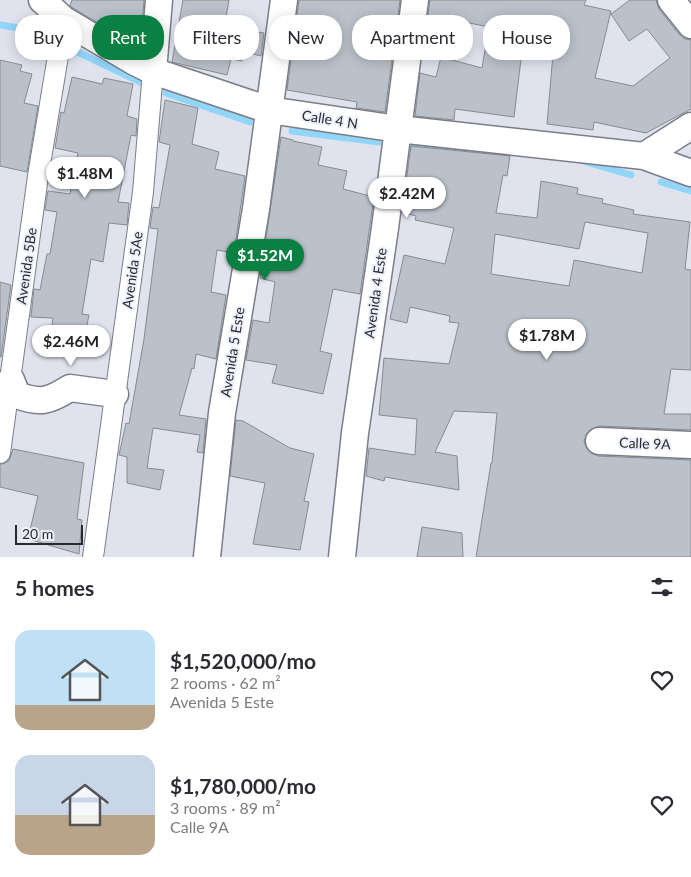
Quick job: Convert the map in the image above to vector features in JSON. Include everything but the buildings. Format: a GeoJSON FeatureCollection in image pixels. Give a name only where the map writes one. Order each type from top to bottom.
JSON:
{"type":"FeatureCollection","features":[{"type":"Feature","properties":{"kind":"street","name":"Calle 4 N"},"geometry":{"type":"LineString","coordinates":[[42,0],[58,15]]}},
{"type":"Feature","properties":{"kind":"street"},"geometry":{"type":"LineString","coordinates":[[153,71],[159,0]]}},
{"type":"Feature","properties":{"kind":"street","name":"Avenida 5 Este"},"geometry":{"type":"LineString","coordinates":[[207,557],[222,413],[256,209],[284,0]]}},
{"type":"Feature","properties":{"kind":"street","name":"Avenida 4 Este"},"geometry":{"type":"LineString","coordinates":[[342,557],[355,433],[415,0]]}},
{"type":"Feature","properties":{"kind":"street"},"geometry":{"type":"LineString","coordinates":[[671,0],[691,26]]}},
{"type":"Feature","properties":{"kind":"street","name":"Calle 4 N"},"geometry":{"type":"LineString","coordinates":[[82,31],[153,71],[269,110],[398,129],[644,156],[691,174]]}},
{"type":"Feature","properties":{"kind":"street","name":"Avenida 5Be"},"geometry":{"type":"LineString","coordinates":[[0,453],[38,176],[57,60]]}},
{"type":"Feature","properties":{"kind":"street","name":"Avenida 5Ae"},"geometry":{"type":"LineString","coordinates":[[93,557],[143,192],[153,71]]}},
{"type":"Feature","properties":{"kind":"street"},"geometry":{"type":"LineString","coordinates":[[644,156],[691,126]]}},
{"type":"Feature","properties":{"kind":"street"},"geometry":{"type":"LineString","coordinates":[[11,380],[17,395],[32,400],[53,399],[70,388],[115,394]]}},
{"type":"Feature","properties":{"kind":"street","name":"Calle 9A"},"geometry":{"type":"LineString","coordinates":[[599,441],[691,444]]}},
{"type":"Feature","properties":{"kind":"waterway"},"geometry":{"type":"LineString","coordinates":[[1,25],[15,27]]}},
{"type":"Feature","properties":{"kind":"waterway"},"geometry":{"type":"LineString","coordinates":[[82,54],[147,85]]}},
{"type":"Feature","properties":{"kind":"waterway"},"geometry":{"type":"LineString","coordinates":[[166,93],[250,122]]}},
{"type":"Feature","properties":{"kind":"waterway"},"geometry":{"type":"LineString","coordinates":[[292,131],[379,142]]}},
{"type":"Feature","properties":{"kind":"waterway"},"geometry":{"type":"LineString","coordinates":[[410,145],[448,147]]}},
{"type":"Feature","properties":{"kind":"waterway"},"geometry":{"type":"LineString","coordinates":[[583,161],[631,175]]}},
{"type":"Feature","properties":{"kind":"waterway"},"geometry":{"type":"LineString","coordinates":[[661,182],[691,191]]}}]}
